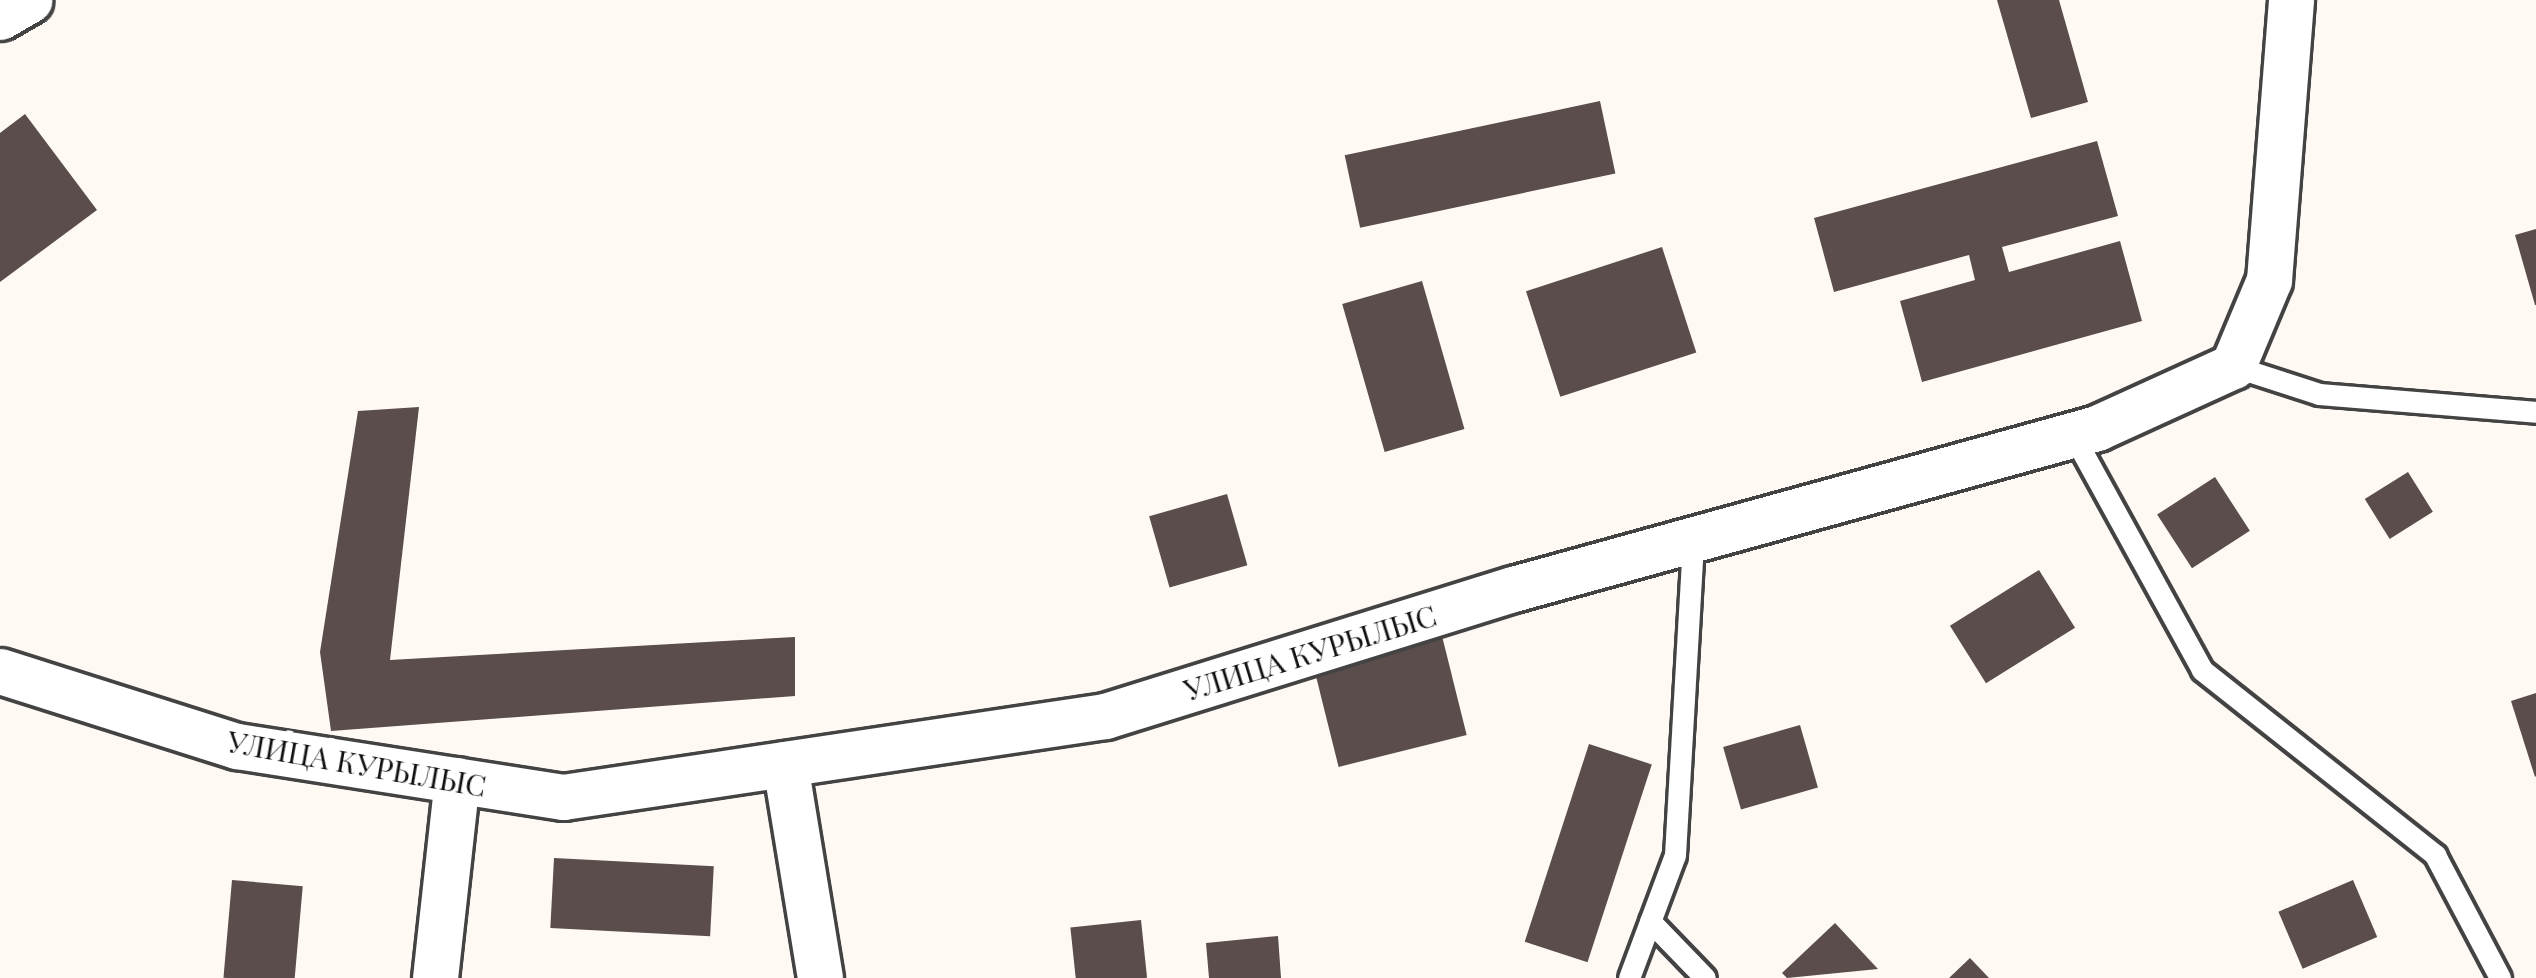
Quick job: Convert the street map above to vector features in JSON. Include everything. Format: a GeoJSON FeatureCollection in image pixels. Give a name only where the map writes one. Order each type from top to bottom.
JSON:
{"type":"FeatureCollection","features":[{"type":"Feature","properties":{"kind":"street"},"geometry":{"type":"LineString","coordinates":[[0,17],[30,0]]}},
{"type":"Feature","properties":{"kind":"street"},"geometry":{"type":"LineString","coordinates":[[2233,366],[2269,280],[2290,0]]}},
{"type":"Feature","properties":{"kind":"street","name":"УЛИЦА КУРЫЛЫС"},"geometry":{"type":"LineString","coordinates":[[0,671],[237,746],[563,797],[1105,716],[1693,539],[2073,435],[2233,366]]}},
{"type":"Feature","properties":{"kind":"street"},"geometry":{"type":"LineString","coordinates":[[785,764],[820,978]]}},
{"type":"Feature","properties":{"kind":"street"},"geometry":{"type":"LineString","coordinates":[[436,978],[458,780]]}},
{"type":"Feature","properties":{"kind":"lane"},"geometry":{"type":"LineString","coordinates":[[2233,366],[2319,394],[2536,412]]}},
{"type":"Feature","properties":{"kind":"lane"},"geometry":{"type":"LineString","coordinates":[[2073,435],[2203,670],[2435,855],[2500,978]]}},
{"type":"Feature","properties":{"kind":"lane"},"geometry":{"type":"LineString","coordinates":[[1629,978],[1675,855],[1693,539]]}},
{"type":"Feature","properties":{"kind":"lane"},"geometry":{"type":"LineString","coordinates":[[1650,920],[1705,978]]}},
{"type":"Feature","properties":{"kind":"building"},"geometry":{"type":"Polygon","coordinates":[[[1997,0],[2059,0],[2088,102],[2031,118],[1997,0]]]}},
{"type":"Feature","properties":{"kind":"building"},"geometry":{"type":"Polygon","coordinates":[[[1600,101],[1615,173],[1360,228],[1345,155],[1600,101]]]}},
{"type":"Feature","properties":{"kind":"building"},"geometry":{"type":"Polygon","coordinates":[[[25,114],[97,210],[0,282],[0,133],[25,114]]]}},
{"type":"Feature","properties":{"kind":"building"},"geometry":{"type":"Polygon","coordinates":[[[2097,141],[2118,216],[2002,247],[2009,272],[2120,241],[2142,321],[1922,382],[1900,301],[1975,280],[1969,255],[1834,292],[1814,218],[2097,141]]]}},
{"type":"Feature","properties":{"kind":"building"},"geometry":{"type":"Polygon","coordinates":[[[2536,229],[2536,305],[2535,305],[2515,235],[2536,229]]]}},
{"type":"Feature","properties":{"kind":"building"},"geometry":{"type":"Polygon","coordinates":[[[1662,247],[1696,353],[1560,397],[1526,291],[1662,247]]]}},
{"type":"Feature","properties":{"kind":"building"},"geometry":{"type":"Polygon","coordinates":[[[1422,281],[1464,429],[1385,452],[1342,304],[1422,281]]]}},
{"type":"Feature","properties":{"kind":"building"},"geometry":{"type":"Polygon","coordinates":[[[419,407],[390,660],[795,637],[795,696],[331,731],[320,652],[358,411],[419,407]]]}},
{"type":"Feature","properties":{"kind":"building"},"geometry":{"type":"Polygon","coordinates":[[[2408,472],[2433,512],[2390,539],[2365,499],[2408,472]]]}},
{"type":"Feature","properties":{"kind":"building"},"geometry":{"type":"Polygon","coordinates":[[[2215,477],[2250,531],[2192,568],[2157,515],[2215,477]]]}},
{"type":"Feature","properties":{"kind":"building"},"geometry":{"type":"Polygon","coordinates":[[[1227,494],[1247,565],[1170,587],[1149,516],[1227,494]]]}},
{"type":"Feature","properties":{"kind":"building"},"geometry":{"type":"Polygon","coordinates":[[[2039,570],[2075,628],[1986,683],[1950,626],[2039,570]]]}},
{"type":"Feature","properties":{"kind":"building"},"geometry":{"type":"Polygon","coordinates":[[[1442,636],[1467,735],[1339,767],[1314,668],[1442,636]]]}},
{"type":"Feature","properties":{"kind":"building"},"geometry":{"type":"Polygon","coordinates":[[[2536,693],[2536,776],[2535,777],[2511,701],[2536,693]]]}},
{"type":"Feature","properties":{"kind":"building"},"geometry":{"type":"Polygon","coordinates":[[[1800,725],[1818,787],[1741,810],[1723,747],[1800,725]]]}},
{"type":"Feature","properties":{"kind":"building"},"geometry":{"type":"Polygon","coordinates":[[[1589,744],[1652,764],[1587,962],[1525,942],[1589,744]]]}},
{"type":"Feature","properties":{"kind":"building"},"geometry":{"type":"Polygon","coordinates":[[[554,858],[714,866],[710,936],[550,928],[554,858]]]}},
{"type":"Feature","properties":{"kind":"building"},"geometry":{"type":"Polygon","coordinates":[[[232,880],[303,886],[295,978],[223,978],[232,880]]]}},
{"type":"Feature","properties":{"kind":"building"},"geometry":{"type":"Polygon","coordinates":[[[2353,880],[2377,937],[2303,969],[2278,912],[2353,880]]]}},
{"type":"Feature","properties":{"kind":"building"},"geometry":{"type":"Polygon","coordinates":[[[1141,920],[1147,978],[1076,978],[1070,927],[1141,920]]]}},
{"type":"Feature","properties":{"kind":"building"},"geometry":{"type":"Polygon","coordinates":[[[1835,923],[1878,969],[1787,978],[1782,973],[1835,923]]]}},
{"type":"Feature","properties":{"kind":"building"},"geometry":{"type":"Polygon","coordinates":[[[1278,936],[1281,978],[1209,978],[1206,943],[1278,936]]]}},
{"type":"Feature","properties":{"kind":"building"},"geometry":{"type":"Polygon","coordinates":[[[1970,958],[1989,978],[1949,978],[1970,958]]]}}]}
